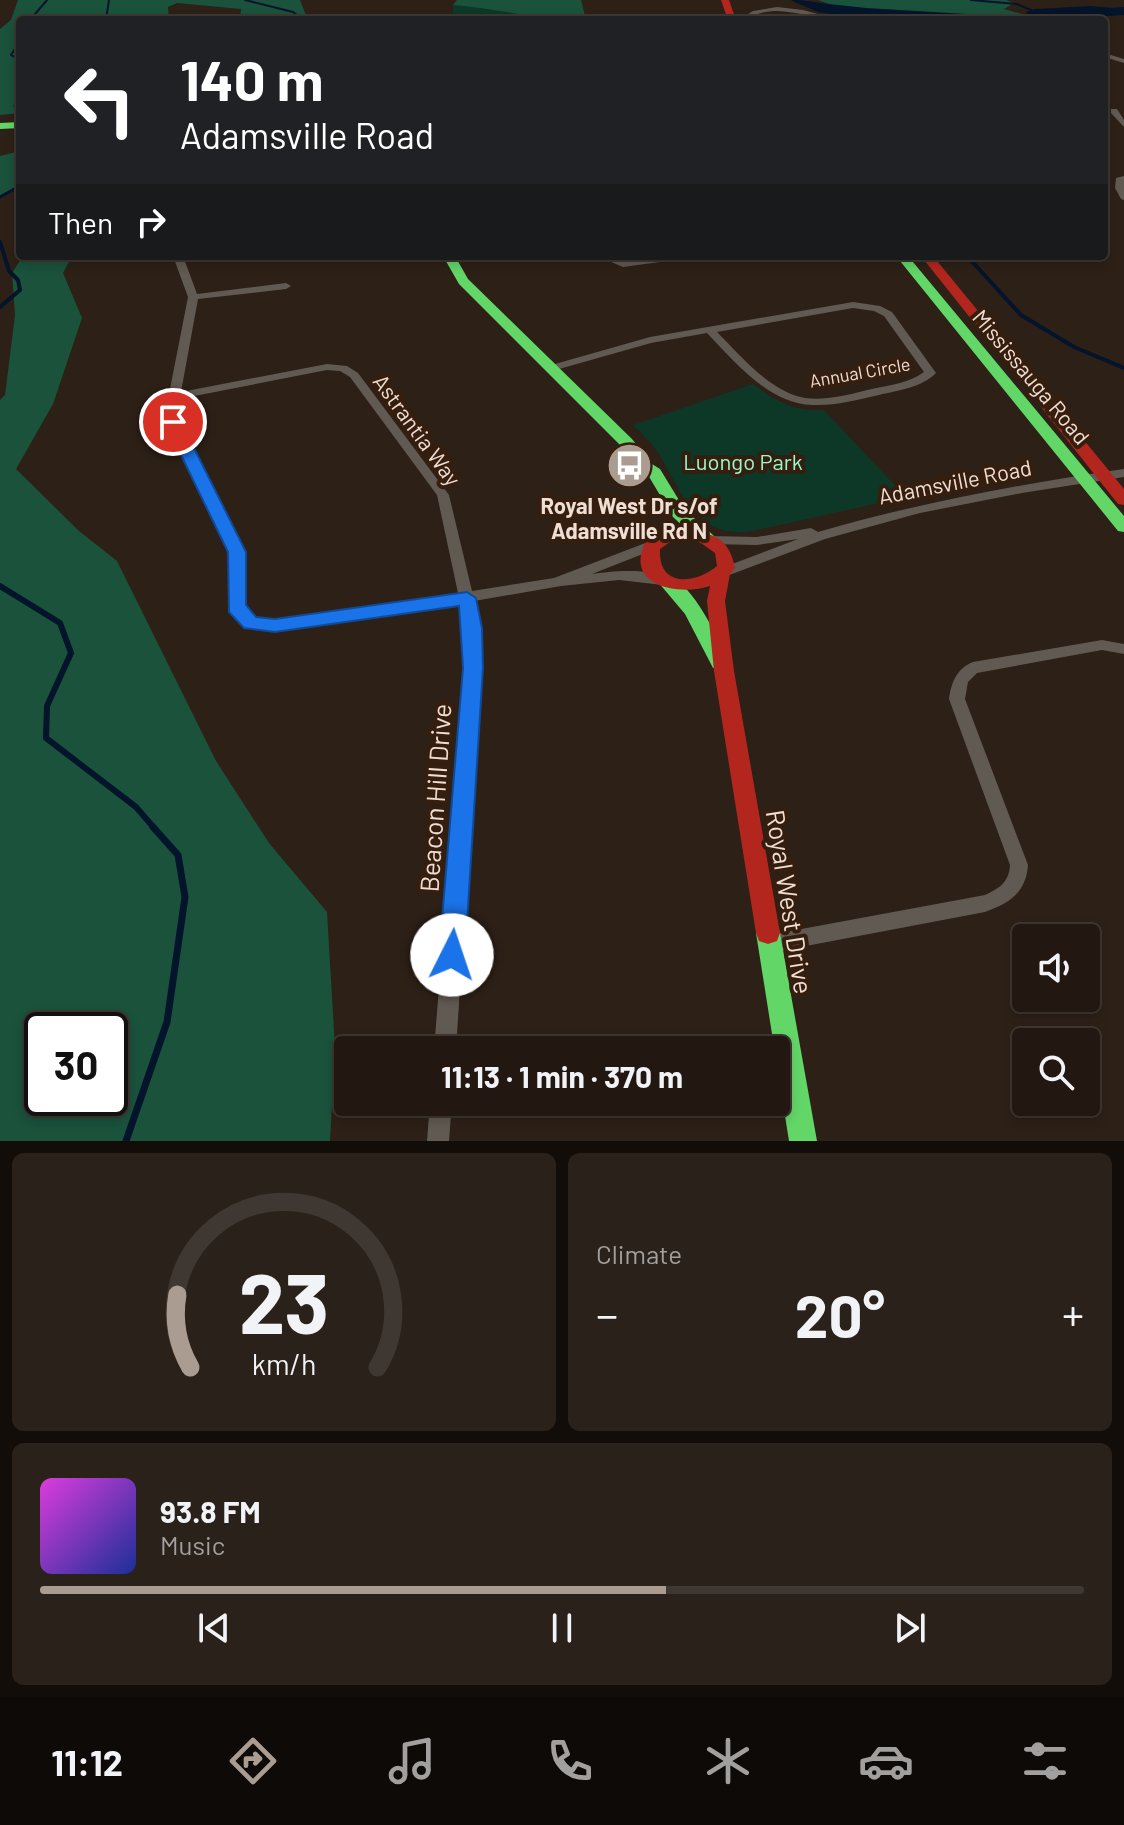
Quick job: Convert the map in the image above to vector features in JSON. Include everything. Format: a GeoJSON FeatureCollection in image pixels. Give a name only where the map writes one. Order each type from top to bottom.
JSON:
{"type":"FeatureCollection","features":[{"type":"Feature","properties":{"kind":"street"},"geometry":{"type":"LineString","coordinates":[[747,16],[753,12],[776,10],[812,16]]}},
{"type":"Feature","properties":{"kind":"street"},"geometry":{"type":"LineString","coordinates":[[1114,111],[1124,125]]}},
{"type":"Feature","properties":{"kind":"street"},"geometry":{"type":"LineString","coordinates":[[1124,178],[1119,180],[1124,197]]}},
{"type":"Feature","properties":{"kind":"street"},"geometry":{"type":"LineString","coordinates":[[179,260],[193,297],[171,413],[177,433],[237,552],[238,612],[251,623],[275,625],[557,582],[675,535],[708,539]]}},
{"type":"Feature","properties":{"kind":"street"},"geometry":{"type":"LineString","coordinates":[[451,260],[474,293],[626,442],[646,467],[654,472],[679,513],[723,551],[727,559],[723,574],[704,585],[691,587],[619,575],[577,583],[557,582]]}},
{"type":"Feature","properties":{"kind":"street"},"geometry":{"type":"LineString","coordinates":[[612,260],[623,264],[652,260]]}},
{"type":"Feature","properties":{"kind":"street","name":"Mississauga Road"},"geometry":{"type":"LineString","coordinates":[[905,260],[1124,527]]}},
{"type":"Feature","properties":{"kind":"street","name":"Mississauga Road"},"geometry":{"type":"LineString","coordinates":[[930,260],[1124,500]]}},
{"type":"Feature","properties":{"kind":"street"},"geometry":{"type":"LineString","coordinates":[[193,297],[286,286]]}},
{"type":"Feature","properties":{"kind":"street","name":"Annual Circle"},"geometry":{"type":"LineString","coordinates":[[552,368],[628,345],[710,330],[853,305],[868,306],[888,314],[930,373],[918,382],[820,402],[803,401],[786,396],[768,383],[710,330]]}},
{"type":"Feature","properties":{"kind":"street","name":"Astrantia Way"},"geometry":{"type":"LineString","coordinates":[[172,397],[327,367],[348,371],[443,495],[467,598]]}},
{"type":"Feature","properties":{"kind":"street"},"geometry":{"type":"LineString","coordinates":[[646,467],[643,475],[661,526],[647,562],[651,570],[665,581]]}},
{"type":"Feature","properties":{"kind":"street","name":"Adamsville Road"},"geometry":{"type":"LineString","coordinates":[[723,574],[765,552],[835,529],[961,501],[1124,473]]}},
{"type":"Feature","properties":{"kind":"street","name":"Adamsville Road"},"geometry":{"type":"LineString","coordinates":[[708,539],[757,541],[790,533],[835,529]]}},
{"type":"Feature","properties":{"kind":"street","name":"Royal West Drive"},"geometry":{"type":"LineString","coordinates":[[723,574],[715,592],[714,607],[727,648],[724,671],[803,1141]]}},
{"type":"Feature","properties":{"kind":"street","name":"Royal West Drive"},"geometry":{"type":"LineString","coordinates":[[665,581],[693,610],[724,671]]}},
{"type":"Feature","properties":{"kind":"street","name":"Beacon Hill Drive"},"geometry":{"type":"LineString","coordinates":[[446,1036],[473,668],[472,628],[467,598]]}},
{"type":"Feature","properties":{"kind":"street"},"geometry":{"type":"LineString","coordinates":[[769,944],[985,903],[1012,890],[1019,880],[1019,865],[957,699],[957,685],[973,668],[1102,645],[1124,649]]}},
{"type":"Feature","properties":{"kind":"street"},"geometry":{"type":"LineString","coordinates":[[438,1141],[440,1116]]}},
{"type":"Feature","properties":{"kind":"green space"},"geometry":{"type":"Polygon","coordinates":[[[18,0],[300,0],[306,16],[240,16],[241,9],[177,3],[168,7],[169,16],[16,16],[16,113],[0,115],[0,29],[11,20],[18,0]]]}},
{"type":"Feature","properties":{"kind":"green space"},"geometry":{"type":"Polygon","coordinates":[[[457,0],[581,0],[585,16],[537,16],[453,5],[457,0]]]}},
{"type":"Feature","properties":{"kind":"green space"},"geometry":{"type":"Polygon","coordinates":[[[818,0],[1006,0],[1014,3],[1004,9],[1029,16],[916,16],[840,8],[818,0]]]}},
{"type":"Feature","properties":{"kind":"green space"},"geometry":{"type":"Polygon","coordinates":[[[453,5],[503,9],[530,16],[453,16],[453,5]]]}},
{"type":"Feature","properties":{"kind":"green space"},"geometry":{"type":"Polygon","coordinates":[[[16,152],[16,186],[0,196],[0,156],[16,152]]]}},
{"type":"Feature","properties":{"kind":"green space"},"geometry":{"type":"Polygon","coordinates":[[[20,260],[70,260],[63,273],[82,318],[53,404],[16,469],[79,531],[117,561],[216,761],[269,843],[327,912],[334,1036],[330,1141],[0,1141],[0,400],[5,395],[15,315],[12,273],[20,260]]]}},
{"type":"Feature","properties":{"kind":"green space","name":"Luongo Park"},"geometry":{"type":"Polygon","coordinates":[[[753,384],[786,404],[824,410],[906,497],[748,532],[714,527],[702,519],[683,496],[656,450],[633,425],[753,384]]]}},
{"type":"Feature","properties":{"kind":"water"},"geometry":{"type":"Polygon","coordinates":[[[791,0],[938,16],[842,16],[818,12],[791,0]]]}},
{"type":"Feature","properties":{"kind":"water"},"geometry":{"type":"Polygon","coordinates":[[[1091,6],[1124,9],[1124,14],[1028,16],[1026,12],[1091,6]]]}},
{"type":"Feature","properties":{"kind":"waterway"},"geometry":{"type":"LineString","coordinates":[[33,16],[47,0]]}},
{"type":"Feature","properties":{"kind":"waterway"},"geometry":{"type":"LineString","coordinates":[[107,16],[109,0]]}},
{"type":"Feature","properties":{"kind":"waterway"},"geometry":{"type":"LineString","coordinates":[[245,0],[293,12],[297,16]]}},
{"type":"Feature","properties":{"kind":"waterway"},"geometry":{"type":"LineString","coordinates":[[798,0],[826,8],[933,16]]}},
{"type":"Feature","properties":{"kind":"waterway"},"geometry":{"type":"LineString","coordinates":[[971,0],[1017,4],[1031,10]]}},
{"type":"Feature","properties":{"kind":"waterway"},"geometry":{"type":"LineString","coordinates":[[1055,16],[1124,11]]}},
{"type":"Feature","properties":{"kind":"waterway"},"geometry":{"type":"LineString","coordinates":[[16,47],[11,55],[16,58]]}},
{"type":"Feature","properties":{"kind":"waterway"},"geometry":{"type":"LineString","coordinates":[[15,106],[16,102]]}},
{"type":"Feature","properties":{"kind":"waterway"},"geometry":{"type":"LineString","coordinates":[[0,197],[16,188]]}},
{"type":"Feature","properties":{"kind":"waterway"},"geometry":{"type":"LineString","coordinates":[[0,242],[9,271],[18,280],[20,290],[0,307]]}},
{"type":"Feature","properties":{"kind":"waterway"},"geometry":{"type":"LineString","coordinates":[[971,260],[1021,315],[1074,347],[1124,368]]}},
{"type":"Feature","properties":{"kind":"waterway"},"geometry":{"type":"LineString","coordinates":[[0,586],[60,623],[71,653],[47,706],[46,738],[136,807],[155,829]]}},
{"type":"Feature","properties":{"kind":"waterway"},"geometry":{"type":"LineString","coordinates":[[126,1141],[167,1022],[185,897],[178,855],[153,827]]}},
{"type":"Feature","properties":{"kind":"traffic: fast"},"geometry":{"type":"LineString","coordinates":[[0,126],[16,125]]}},
{"type":"Feature","properties":{"kind":"traffic: fast"},"geometry":{"type":"LineString","coordinates":[[451,260],[463,281],[654,472],[679,513],[707,539]]}},
{"type":"Feature","properties":{"kind":"traffic: fast"},"geometry":{"type":"LineString","coordinates":[[905,260],[1124,527]]}},
{"type":"Feature","properties":{"kind":"traffic: fast"},"geometry":{"type":"LineString","coordinates":[[667,582],[693,610],[720,663]]}},
{"type":"Feature","properties":{"kind":"traffic: fast"},"geometry":{"type":"LineString","coordinates":[[768,933],[803,1141]]}},
{"type":"Feature","properties":{"kind":"traffic: jam"},"geometry":{"type":"LineString","coordinates":[[725,0],[731,16]]}},
{"type":"Feature","properties":{"kind":"traffic: jam"},"geometry":{"type":"LineString","coordinates":[[930,260],[1124,500]]}},
{"type":"Feature","properties":{"kind":"traffic: jam"},"geometry":{"type":"LineString","coordinates":[[686,534],[707,539],[723,551],[726,568],[703,583],[676,585],[664,581],[655,573],[650,562],[651,547],[665,537],[686,534]]}},
{"type":"Feature","properties":{"kind":"traffic: jam"},"geometry":{"type":"LineString","coordinates":[[722,575],[716,601],[724,671],[768,933]]}},
{"type":"Feature","properties":{"kind":"place","name":"Royal West Dr s/of Adamsville Rd N"},"geometry":{"type":"Point","coordinates":[629,465]}},
{"type":"Feature","properties":{"kind":"route"},"geometry":{"type":"LineString","coordinates":[[173,422],[237,552],[238,612],[251,623],[275,625],[467,598],[474,647],[452,955]]}}]}
